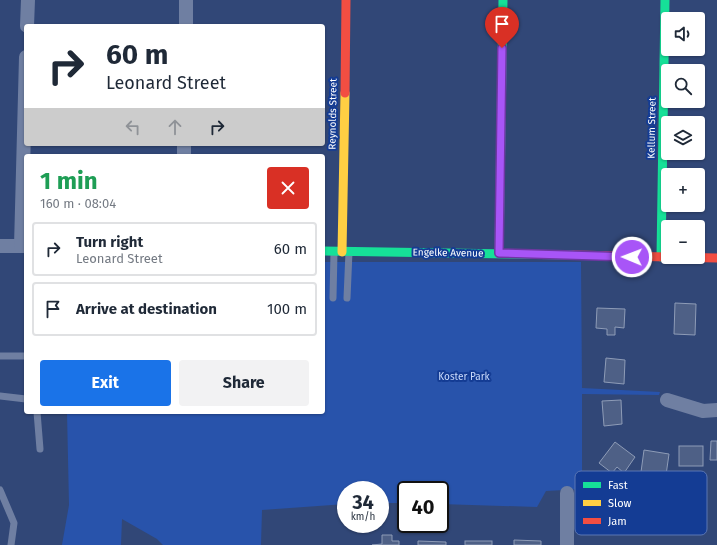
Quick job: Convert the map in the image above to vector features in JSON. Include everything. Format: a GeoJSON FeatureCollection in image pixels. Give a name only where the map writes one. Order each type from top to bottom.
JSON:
{"type":"FeatureCollection","features":[{"type":"Feature","properties":{"kind":"street"},"geometry":{"type":"LineString","coordinates":[[27,24],[28,0]]}},
{"type":"Feature","properties":{"kind":"street"},"geometry":{"type":"LineString","coordinates":[[186,0],[186,24]]}},
{"type":"Feature","properties":{"kind":"street","name":"Reynolds Street"},"geometry":{"type":"LineString","coordinates":[[341,252],[346,0]]}},
{"type":"Feature","properties":{"kind":"street"},"geometry":{"type":"LineString","coordinates":[[499,253],[503,0]]}},
{"type":"Feature","properties":{"kind":"street","name":"Kellum Street"},"geometry":{"type":"LineString","coordinates":[[662,220],[665,0]]}},
{"type":"Feature","properties":{"kind":"street"},"geometry":{"type":"LineString","coordinates":[[0,246],[23,246],[24,183]]}},
{"type":"Feature","properties":{"kind":"street","name":"Engelke Avenue"},"geometry":{"type":"LineString","coordinates":[[325,251],[661,257]]}},
{"type":"Feature","properties":{"kind":"street","name":"Engelke Avenue"},"geometry":{"type":"LineString","coordinates":[[705,258],[717,258]]}},
{"type":"Feature","properties":{"kind":"street"},"geometry":{"type":"LineString","coordinates":[[667,400],[703,411],[717,410]]}},
{"type":"Feature","properties":{"kind":"street"},"geometry":{"type":"LineString","coordinates":[[567,493],[567,545]]}},
{"type":"Feature","properties":{"kind":"lane"},"geometry":{"type":"LineString","coordinates":[[333,298],[341,252]]}},
{"type":"Feature","properties":{"kind":"lane"},"geometry":{"type":"LineString","coordinates":[[341,252],[347,298]]}},
{"type":"Feature","properties":{"kind":"lane"},"geometry":{"type":"LineString","coordinates":[[0,356],[24,356]]}},
{"type":"Feature","properties":{"kind":"lane"},"geometry":{"type":"LineString","coordinates":[[0,396],[24,399]]}},
{"type":"Feature","properties":{"kind":"lane"},"geometry":{"type":"LineString","coordinates":[[37,414],[40,449]]}},
{"type":"Feature","properties":{"kind":"lane"},"geometry":{"type":"LineString","coordinates":[[0,490],[14,523],[11,545]]}},
{"type":"Feature","properties":{"kind":"green space","name":"Koster Park"},"geometry":{"type":"Polygon","coordinates":[[[325,262],[581,262],[582,388],[660,392],[659,395],[582,394],[582,471],[575,471],[575,489],[546,491],[537,507],[449,504],[449,481],[397,481],[397,503],[389,503],[389,481],[337,481],[337,505],[262,510],[261,545],[163,545],[157,539],[122,519],[121,545],[62,545],[69,505],[67,414],[325,414],[325,262]]]}},
{"type":"Feature","properties":{"kind":"building"},"geometry":{"type":"Polygon","coordinates":[[[675,303],[696,304],[695,335],[674,334],[675,303]]]}},
{"type":"Feature","properties":{"kind":"building"},"geometry":{"type":"Polygon","coordinates":[[[597,308],[625,309],[624,328],[615,327],[615,335],[607,335],[607,329],[596,328],[597,308]]]}},
{"type":"Feature","properties":{"kind":"building"},"geometry":{"type":"Polygon","coordinates":[[[606,358],[625,360],[624,384],[604,382],[606,358]]]}},
{"type":"Feature","properties":{"kind":"building"},"geometry":{"type":"Polygon","coordinates":[[[621,400],[622,424],[604,426],[602,401],[621,400]]]}},
{"type":"Feature","properties":{"kind":"building"},"geometry":{"type":"Polygon","coordinates":[[[711,441],[717,441],[717,460],[710,460],[711,441]]]}},
{"type":"Feature","properties":{"kind":"building"},"geometry":{"type":"Polygon","coordinates":[[[615,442],[635,457],[625,471],[622,471],[617,467],[614,471],[609,471],[599,463],[615,442]]]}},
{"type":"Feature","properties":{"kind":"building"},"geometry":{"type":"Polygon","coordinates":[[[679,446],[703,446],[703,466],[679,466],[679,446]]]}},
{"type":"Feature","properties":{"kind":"building"},"geometry":{"type":"Polygon","coordinates":[[[644,450],[669,454],[667,471],[641,471],[644,450]]]}},
{"type":"Feature","properties":{"kind":"building"},"geometry":{"type":"Polygon","coordinates":[[[382,535],[392,535],[392,541],[399,541],[399,545],[372,545],[382,544],[382,535]]]}},
{"type":"Feature","properties":{"kind":"building"},"geometry":{"type":"Polygon","coordinates":[[[514,540],[541,541],[541,545],[514,545],[514,540]]]}},
{"type":"Feature","properties":{"kind":"building"},"geometry":{"type":"Polygon","coordinates":[[[418,541],[446,542],[446,545],[418,545],[418,541]]]}},
{"type":"Feature","properties":{"kind":"building"},"geometry":{"type":"Polygon","coordinates":[[[465,541],[492,541],[492,545],[465,545],[465,541]]]}},
{"type":"Feature","properties":{"kind":"traffic: fast"},"geometry":{"type":"LineString","coordinates":[[499,253],[503,0]]}},
{"type":"Feature","properties":{"kind":"traffic: fast"},"geometry":{"type":"LineString","coordinates":[[662,220],[665,0]]}},
{"type":"Feature","properties":{"kind":"traffic: fast"},"geometry":{"type":"LineString","coordinates":[[325,251],[573,255]]}},
{"type":"Feature","properties":{"kind":"traffic: slow"},"geometry":{"type":"LineString","coordinates":[[342,252],[345,93]]}},
{"type":"Feature","properties":{"kind":"traffic: jam"},"geometry":{"type":"LineString","coordinates":[[345,93],[346,0]]}},
{"type":"Feature","properties":{"kind":"traffic: jam"},"geometry":{"type":"LineString","coordinates":[[573,255],[717,258]]}},
{"type":"Feature","properties":{"kind":"route"},"geometry":{"type":"LineString","coordinates":[[502,48],[499,253],[632,257]]}}]}
